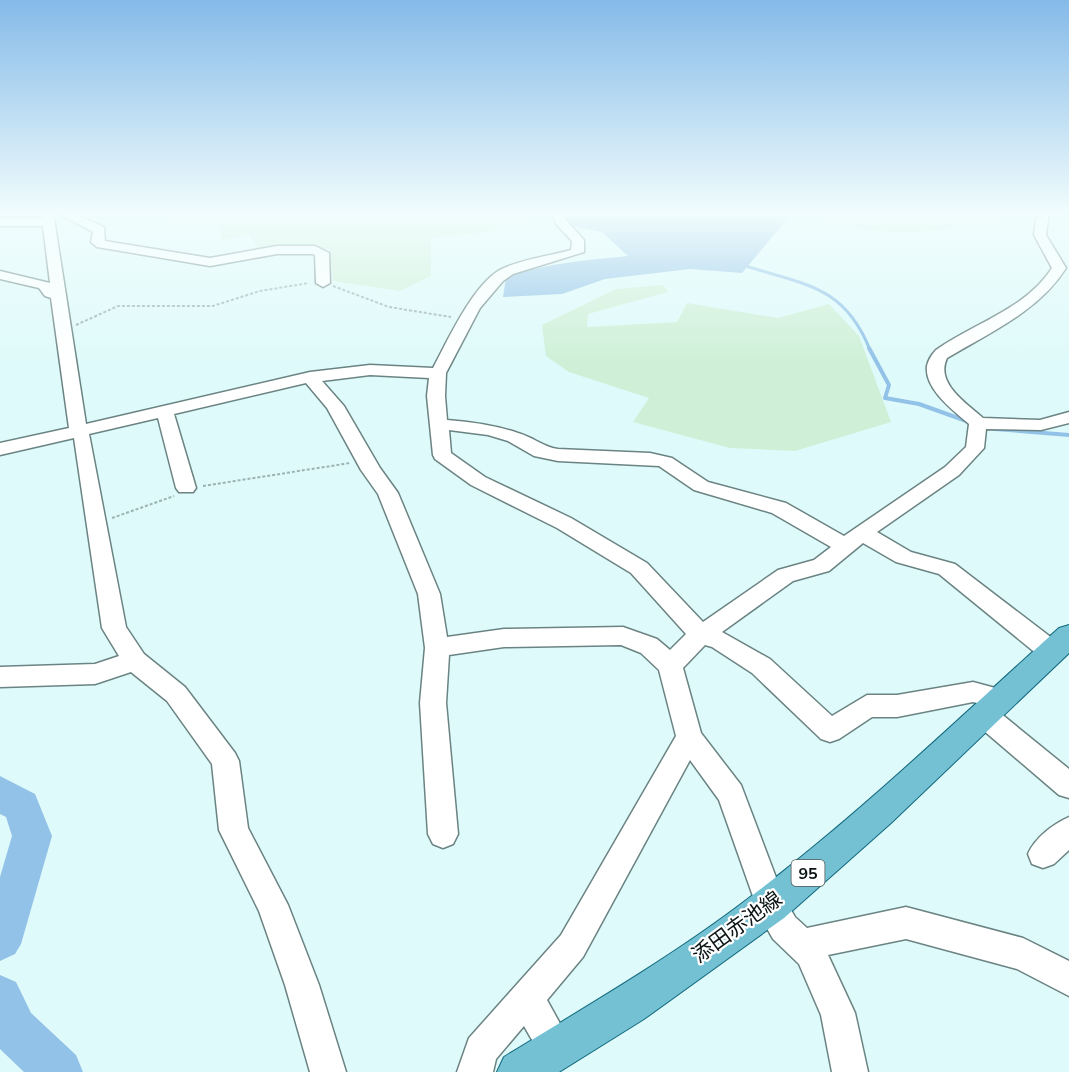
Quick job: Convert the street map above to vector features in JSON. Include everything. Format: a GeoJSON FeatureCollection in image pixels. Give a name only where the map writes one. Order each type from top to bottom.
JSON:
{"type":"FeatureCollection","features":[{"type":"Feature","properties":{"kind":"main road","name":"添田赤池線"},"geometry":{"type":"LineString","coordinates":[[519,1072],[629,1004],[771,905],[1061,644]]}},
{"type":"Feature","properties":{"kind":"street"},"geometry":{"type":"LineString","coordinates":[[54,262],[61,331],[78,430],[83,438],[114,628],[135,661],[176,694],[225,761],[234,830],[272,905],[302,985],[328,1072]]}},
{"type":"Feature","properties":{"kind":"street"},"geometry":{"type":"LineString","coordinates":[[322,262],[323,283]]}},
{"type":"Feature","properties":{"kind":"street"},"geometry":{"type":"LineString","coordinates":[[541,262],[508,271],[484,293],[465,320],[438,373],[436,396],[442,455],[478,482],[564,523],[639,568],[701,635],[720,641],[761,666],[830,731],[867,706],[897,706],[974,692],[993,707],[1069,786]]}},
{"type":"Feature","properties":{"kind":"street"},"geometry":{"type":"LineString","coordinates":[[1064,269],[1055,279],[1015,310],[940,355],[934,362],[935,370],[946,394],[978,423],[1041,425],[1069,417]]}},
{"type":"Feature","properties":{"kind":"street"},"geometry":{"type":"LineString","coordinates":[[0,275],[44,285],[50,293],[59,296]]}},
{"type":"Feature","properties":{"kind":"street"},"geometry":{"type":"LineString","coordinates":[[0,449],[310,377],[370,370],[438,373]]}},
{"type":"Feature","properties":{"kind":"street"},"geometry":{"type":"LineString","coordinates":[[310,377],[336,406],[371,470],[388,493],[429,594],[436,648],[433,703],[443,834]]}},
{"type":"Feature","properties":{"kind":"street"},"geometry":{"type":"LineString","coordinates":[[165,412],[186,491]]}},
{"type":"Feature","properties":{"kind":"street"},"geometry":{"type":"LineString","coordinates":[[670,665],[701,635],[786,575],[821,566],[854,539],[952,471],[975,448],[978,423]]}},
{"type":"Feature","properties":{"kind":"street"},"geometry":{"type":"LineString","coordinates":[[440,424],[489,430],[514,437],[541,452],[558,455],[650,459],[664,462],[701,486],[779,508],[854,539],[947,569],[1061,644]]}},
{"type":"Feature","properties":{"kind":"street"},"geometry":{"type":"LineString","coordinates":[[436,648],[504,638],[623,636],[649,646],[670,665],[689,737],[731,794],[771,905],[784,927],[810,952],[838,1013],[850,1072]]}},
{"type":"Feature","properties":{"kind":"street"},"geometry":{"type":"LineString","coordinates":[[0,677],[95,674],[135,661]]}},
{"type":"Feature","properties":{"kind":"street"},"geometry":{"type":"LineString","coordinates":[[475,1072],[481,1050],[572,946],[689,737]]}},
{"type":"Feature","properties":{"kind":"street"},"geometry":{"type":"LineString","coordinates":[[1043,854],[1069,831]]}},
{"type":"Feature","properties":{"kind":"street"},"geometry":{"type":"LineString","coordinates":[[802,945],[892,924],[906,923],[1023,954],[1069,979]]}},
{"type":"Feature","properties":{"kind":"street"},"geometry":{"type":"LineString","coordinates":[[527,997],[556,1049]]}},
{"type":"Feature","properties":{"kind":"path"},"geometry":{"type":"LineString","coordinates":[[61,331],[118,306],[213,306],[260,291],[297,284],[323,283],[388,307],[465,320]]}},
{"type":"Feature","properties":{"kind":"path"},"geometry":{"type":"LineString","coordinates":[[97,524],[186,491],[351,463],[371,470]]}},
{"type":"Feature","properties":{"kind":"green space"},"geometry":{"type":"Polygon","coordinates":[[[331,262],[431,262],[431,276],[400,291],[333,281],[331,262]]]}},
{"type":"Feature","properties":{"kind":"green space"},"geometry":{"type":"Polygon","coordinates":[[[663,285],[668,292],[588,314],[587,327],[677,322],[687,303],[778,318],[829,304],[859,336],[891,422],[795,451],[730,448],[633,422],[649,398],[569,372],[546,356],[542,325],[616,289],[663,285]]]}},
{"type":"Feature","properties":{"kind":"water"},"geometry":{"type":"Polygon","coordinates":[[[751,262],[742,273],[690,269],[605,279],[562,294],[503,297],[506,278],[566,263],[751,262]]]}},
{"type":"Feature","properties":{"kind":"waterway"},"geometry":{"type":"LineString","coordinates":[[743,265],[803,283],[834,299],[860,328],[870,349]]}},
{"type":"Feature","properties":{"kind":"waterway"},"geometry":{"type":"LineString","coordinates":[[870,349],[889,385],[885,398],[919,404],[972,423]]}},
{"type":"Feature","properties":{"kind":"waterway"},"geometry":{"type":"LineString","coordinates":[[995,429],[1069,435]]}},
{"type":"Feature","properties":{"kind":"waterway"},"geometry":{"type":"LineString","coordinates":[[0,793],[21,806],[32,836],[6,929],[0,939]]}},
{"type":"Feature","properties":{"kind":"waterway"},"geometry":{"type":"LineString","coordinates":[[0,998],[14,1030],[59,1072]]}}]}
